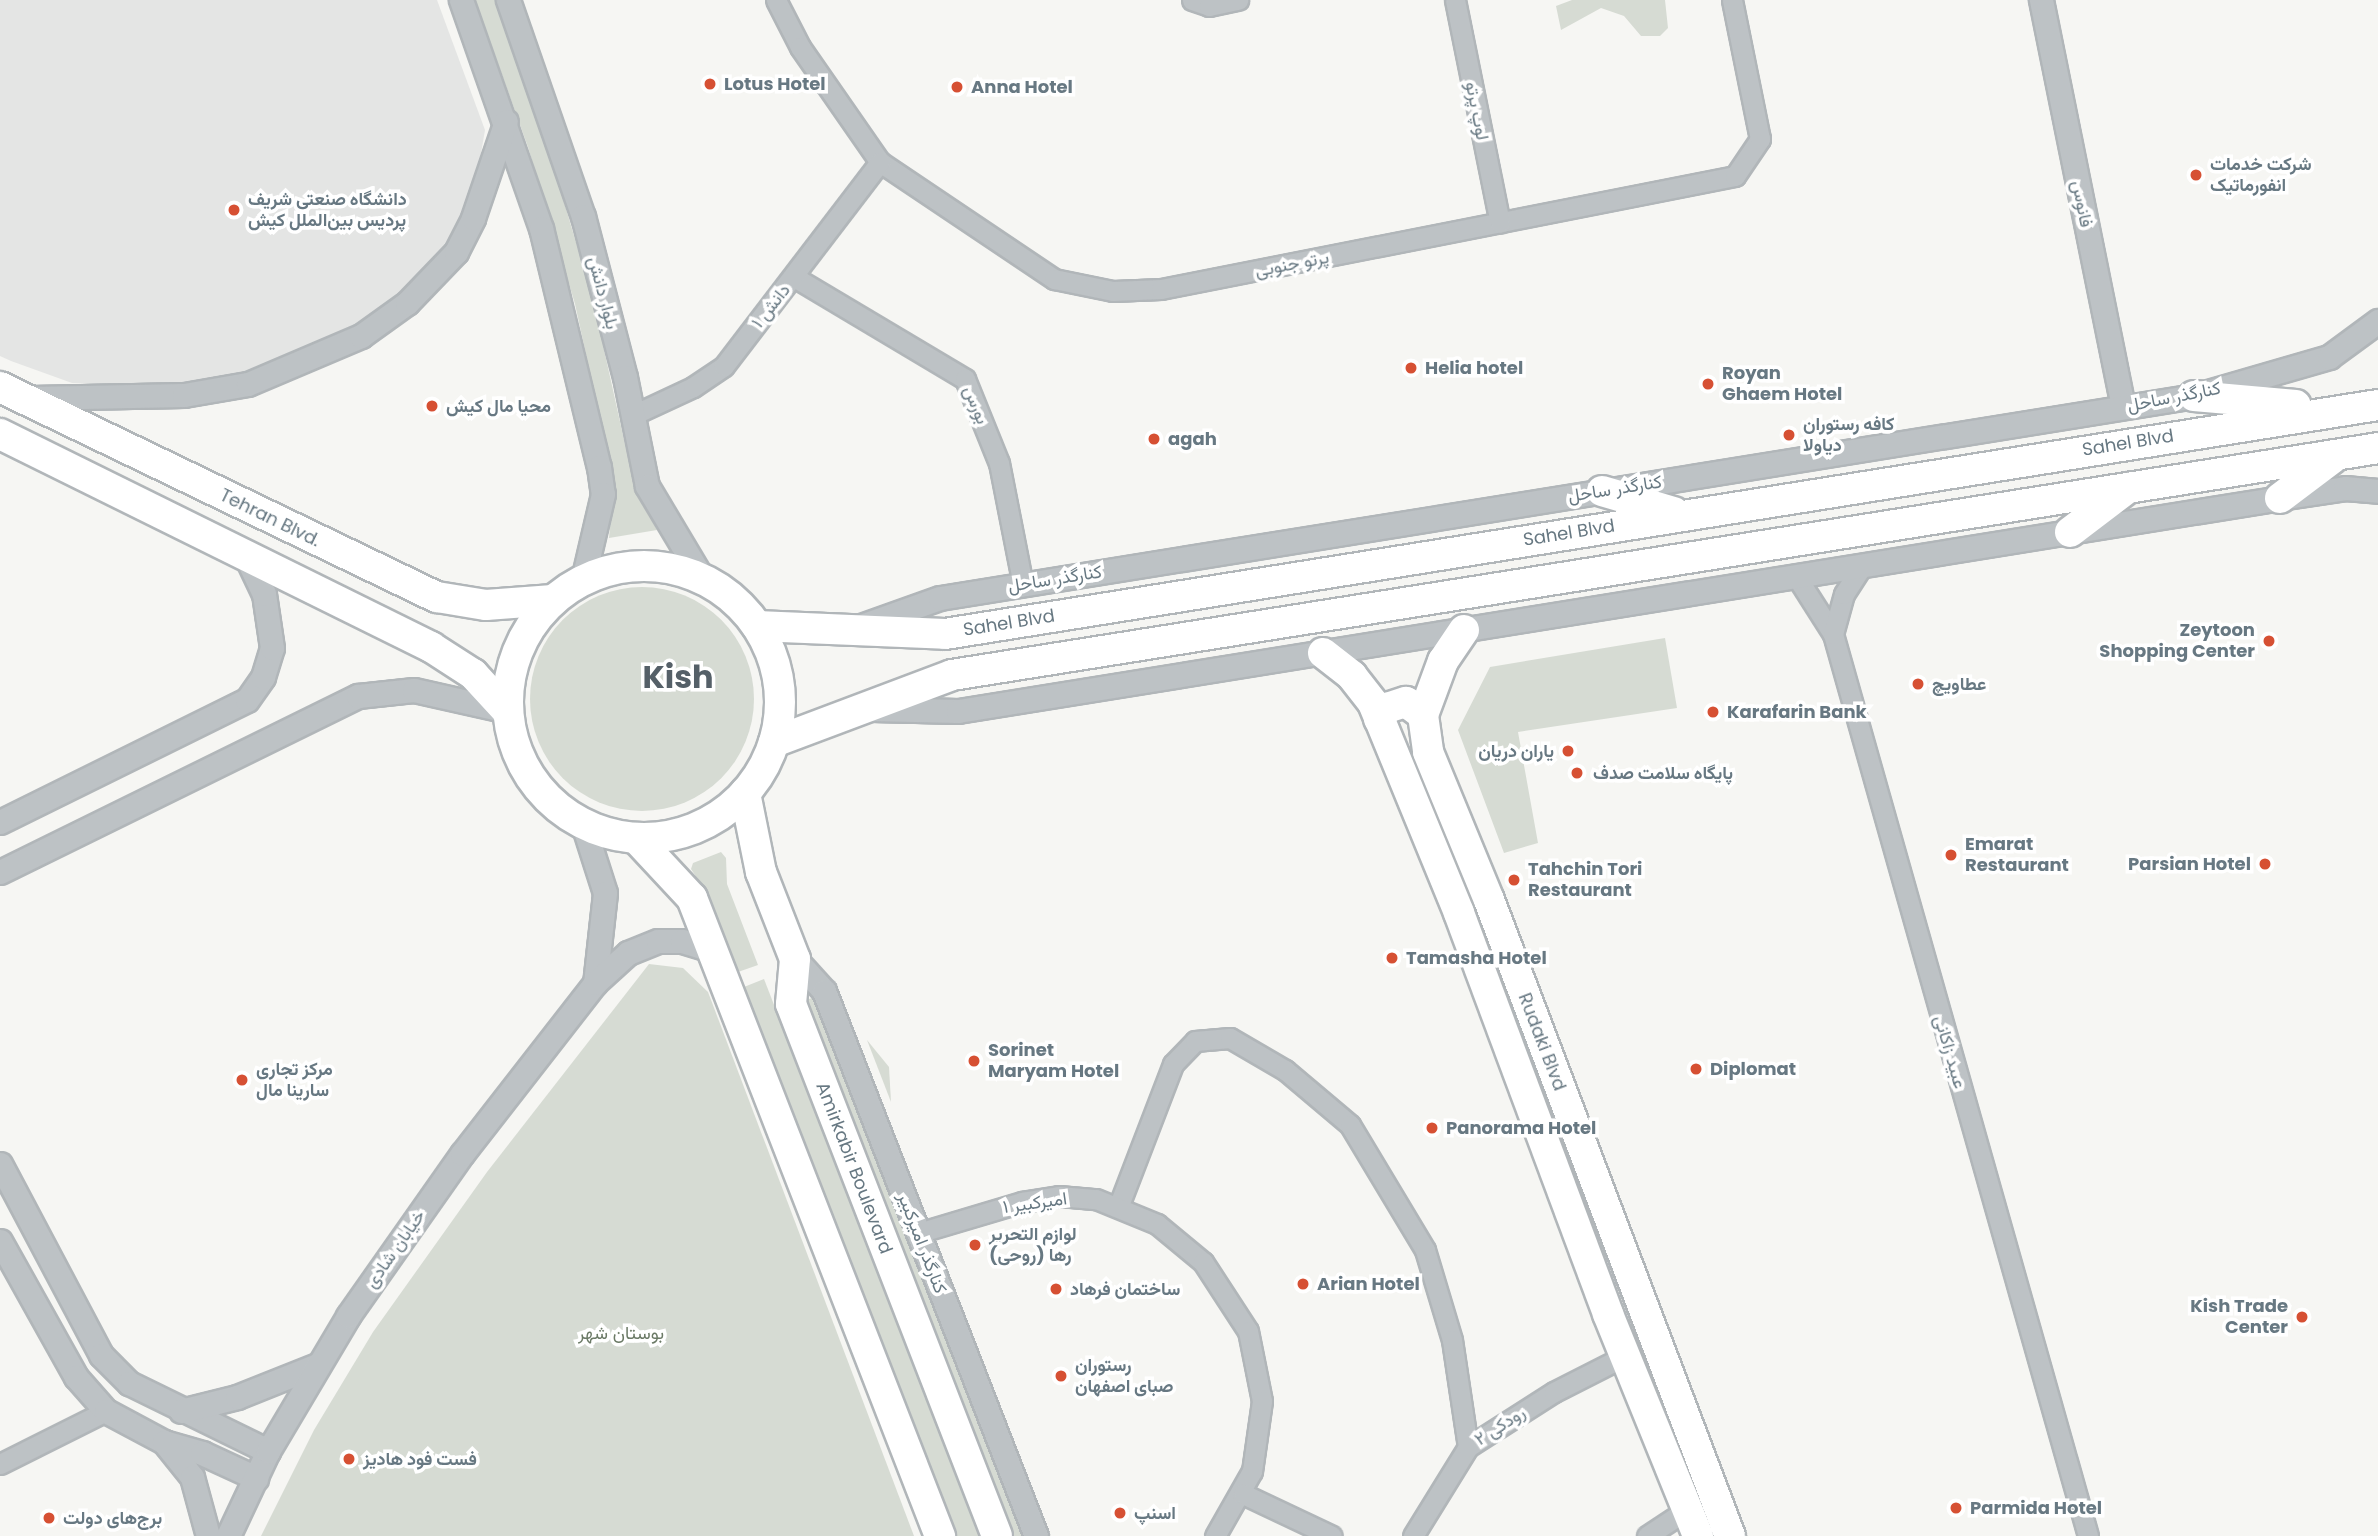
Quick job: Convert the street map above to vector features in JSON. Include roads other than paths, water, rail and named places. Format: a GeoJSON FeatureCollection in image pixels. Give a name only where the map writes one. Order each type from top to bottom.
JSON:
{"type":"FeatureCollection","features":[{"type":"Feature","properties":{"kind":"main road","name":"Tehran Blvd."},"geometry":{"type":"LineString","coordinates":[[13,392],[437,597],[486,605],[553,600]]}},
{"type":"Feature","properties":{"kind":"main road"},"geometry":{"type":"LineString","coordinates":[[2194,396],[2342,409]]}},
{"type":"Feature","properties":{"kind":"main road","name":"Sahel Blvd"},"geometry":{"type":"LineString","coordinates":[[757,626],[842,632],[946,634],[2378,405]]}},
{"type":"Feature","properties":{"kind":"main road"},"geometry":{"type":"LineString","coordinates":[[0,434],[432,647],[473,674],[507,711]]}},
{"type":"Feature","properties":{"kind":"main road"},"geometry":{"type":"LineString","coordinates":[[774,742],[854,709],[952,675],[2131,485],[2378,448]]}},
{"type":"Feature","properties":{"kind":"main road"},"geometry":{"type":"LineString","coordinates":[[2280,498],[2336,456]]}},
{"type":"Feature","properties":{"kind":"main road"},"geometry":{"type":"LineString","coordinates":[[2070,532],[2131,485]]}},
{"type":"Feature","properties":{"kind":"main road"},"geometry":{"type":"LineString","coordinates":[[1602,491],[1685,514]]}},
{"type":"Feature","properties":{"kind":"main road"},"geometry":{"type":"LineString","coordinates":[[634,566],[670,569],[704,580],[734,600],[757,626],[777,674],[780,708],[774,742],[746,793],[719,815],[688,831],[636,838],[583,824],[554,804],[530,778],[514,746],[507,711],[509,676],[521,642],[553,600],[583,580],[634,566]]}},
{"type":"Feature","properties":{"kind":"main road"},"geometry":{"type":"LineString","coordinates":[[1379,719],[1387,708],[1406,702],[1423,715],[1443,662],[1464,630]]}},
{"type":"Feature","properties":{"kind":"main road","name":"Rudaki Blvd"},"geometry":{"type":"LineString","coordinates":[[1323,653],[1366,690],[1379,719],[1460,913],[1625,1356],[1693,1522]]}},
{"type":"Feature","properties":{"kind":"main road","name":"Rudaki Blvd"},"geometry":{"type":"LineString","coordinates":[[1423,715],[1434,772],[1489,900],[1731,1536]]}},
{"type":"Feature","properties":{"kind":"main road","name":"Amirkabir Boulevard"},"geometry":{"type":"LineString","coordinates":[[746,793],[761,872],[795,959],[790,1004],[997,1536]]}},
{"type":"Feature","properties":{"kind":"main road"},"geometry":{"type":"LineString","coordinates":[[636,838],[692,898],[940,1536]]}},
{"type":"Feature","properties":{"kind":"street"},"geometry":{"type":"LineString","coordinates":[[461,0],[506,121],[563,307],[603,494],[583,580]]}},
{"type":"Feature","properties":{"kind":"street","name":"بلوار دانش"},"geometry":{"type":"LineString","coordinates":[[508,0],[583,216],[633,415],[647,486],[704,580]]}},
{"type":"Feature","properties":{"kind":"street"},"geometry":{"type":"LineString","coordinates":[[776,0],[800,47],[880,162]]}},
{"type":"Feature","properties":{"kind":"street"},"geometry":{"type":"LineString","coordinates":[[1203,2],[1238,0]]}},
{"type":"Feature","properties":{"kind":"street","name":"لوپ پرتو"},"geometry":{"type":"LineString","coordinates":[[1455,0],[1500,223]]}},
{"type":"Feature","properties":{"kind":"street","name":"پرتو جنوبی"},"geometry":{"type":"LineString","coordinates":[[880,162],[1054,279],[1113,292],[1161,289],[1735,176],[1760,139],[1732,0]]}},
{"type":"Feature","properties":{"kind":"street","name":"فانوس"},"geometry":{"type":"LineString","coordinates":[[2041,0],[2123,407]]}},
{"type":"Feature","properties":{"kind":"street"},"geometry":{"type":"LineString","coordinates":[[13,392],[170,395],[248,384],[361,336],[407,303],[456,252],[473,218],[506,121]]}},
{"type":"Feature","properties":{"kind":"street","name":"دانش ۱"},"geometry":{"type":"LineString","coordinates":[[633,415],[692,387],[723,366],[880,162]]}},
{"type":"Feature","properties":{"kind":"street","name":"بورس"},"geometry":{"type":"LineString","coordinates":[[794,276],[965,379],[999,463],[1023,584]]}},
{"type":"Feature","properties":{"kind":"street","name":"کنارگذر ساحل"},"geometry":{"type":"LineString","coordinates":[[842,632],[940,598],[2194,396],[2329,357],[2378,321]]}},
{"type":"Feature","properties":{"kind":"street"},"geometry":{"type":"LineString","coordinates":[[854,709],[958,711],[2280,498],[2345,488],[2378,491]]}},
{"type":"Feature","properties":{"kind":"street"},"geometry":{"type":"LineString","coordinates":[[0,822],[247,700],[263,677],[272,648],[264,594],[245,554]]}},
{"type":"Feature","properties":{"kind":"street"},"geometry":{"type":"LineString","coordinates":[[1833,634],[1844,594],[1863,565]]}},
{"type":"Feature","properties":{"kind":"street","name":"عبید زاکانی"},"geometry":{"type":"LineString","coordinates":[[1796,576],[1833,634],[2088,1536]]}},
{"type":"Feature","properties":{"kind":"street"},"geometry":{"type":"LineString","coordinates":[[0,872],[358,696],[414,690],[507,711]]}},
{"type":"Feature","properties":{"kind":"street"},"geometry":{"type":"LineString","coordinates":[[583,824],[605,892],[595,983]]}},
{"type":"Feature","properties":{"kind":"street","name":"خیابان شادی"},"geometry":{"type":"LineString","coordinates":[[228,1536],[268,1451],[317,1365],[440,1185],[595,983],[628,953],[658,941],[682,941],[712,950]]}},
{"type":"Feature","properties":{"kind":"street","name":"کنارگذر امیرکبیر"},"geometry":{"type":"LineString","coordinates":[[795,959],[824,991],[1036,1536]]}},
{"type":"Feature","properties":{"kind":"street"},"geometry":{"type":"LineString","coordinates":[[1119,1205],[1173,1065],[1195,1041],[1230,1038],[1285,1070],[1350,1125],[1425,1250],[1452,1340],[1468,1447]]}},
{"type":"Feature","properties":{"kind":"street"},"geometry":{"type":"LineString","coordinates":[[0,1164],[101,1355],[130,1382],[216,1429],[268,1451]]}},
{"type":"Feature","properties":{"kind":"street","name":"امیرکبیر ۱"},"geometry":{"type":"LineString","coordinates":[[918,1233],[987,1211],[1047,1198],[1119,1205],[1178,1239],[1203,1262],[1237,1310],[1255,1354],[1262,1401],[1258,1448],[1242,1494],[1215,1536]]}},
{"type":"Feature","properties":{"kind":"street"},"geometry":{"type":"LineString","coordinates":[[0,1241],[76,1377],[106,1411],[164,1442],[202,1452],[256,1478]]}},
{"type":"Feature","properties":{"kind":"street","name":"رودکی ۲"},"geometry":{"type":"LineString","coordinates":[[1413,1536],[1468,1447],[1554,1392],[1625,1356]]}},
{"type":"Feature","properties":{"kind":"street"},"geometry":{"type":"LineString","coordinates":[[181,1411],[237,1397],[317,1365]]}},
{"type":"Feature","properties":{"kind":"street"},"geometry":{"type":"LineString","coordinates":[[0,1464],[106,1411]]}},
{"type":"Feature","properties":{"kind":"street"},"geometry":{"type":"LineString","coordinates":[[202,1452],[216,1441],[216,1429]]}},
{"type":"Feature","properties":{"kind":"street"},"geometry":{"type":"LineString","coordinates":[[164,1442],[192,1476],[208,1536]]}},
{"type":"Feature","properties":{"kind":"street"},"geometry":{"type":"LineString","coordinates":[[1242,1494],[1332,1536]]}},
{"type":"Feature","properties":{"kind":"street"},"geometry":{"type":"LineString","coordinates":[[1647,1536],[1693,1522]]}},
{"type":"Feature","properties":{"kind":"place","name":"Lotus Hotel"},"geometry":{"type":"Point","coordinates":[710,84]}},
{"type":"Feature","properties":{"kind":"place","name":"Anna Hotel"},"geometry":{"type":"Point","coordinates":[957,87]}},
{"type":"Feature","properties":{"kind":"place","name":"شرکت خدمات انفورماتیک"},"geometry":{"type":"Point","coordinates":[2196,175]}},
{"type":"Feature","properties":{"kind":"place","name":"دانشگاه صنعتی شریف پردیس بین‌الملل کیش"},"geometry":{"type":"Point","coordinates":[234,210]}},
{"type":"Feature","properties":{"kind":"place","name":"Helia hotel"},"geometry":{"type":"Point","coordinates":[1411,368]}},
{"type":"Feature","properties":{"kind":"place","name":"Royan Ghaem Hotel"},"geometry":{"type":"Point","coordinates":[1708,384]}},
{"type":"Feature","properties":{"kind":"place","name":"محیا مال کیش"},"geometry":{"type":"Point","coordinates":[432,406]}},
{"type":"Feature","properties":{"kind":"place","name":"کافه رستوران دیاولا"},"geometry":{"type":"Point","coordinates":[1789,435]}},
{"type":"Feature","properties":{"kind":"place","name":"agah"},"geometry":{"type":"Point","coordinates":[1154,439]}},
{"type":"Feature","properties":{"kind":"place","name":"Zeytoon Shopping Center"},"geometry":{"type":"Point","coordinates":[2269,641]}},
{"type":"Feature","properties":{"kind":"place","name":"عطاویچ"},"geometry":{"type":"Point","coordinates":[1918,684]}},
{"type":"Feature","properties":{"kind":"place","name":"Karafarin Bank"},"geometry":{"type":"Point","coordinates":[1713,712]}},
{"type":"Feature","properties":{"kind":"place","name":"یاران دریان"},"geometry":{"type":"Point","coordinates":[1568,751]}},
{"type":"Feature","properties":{"kind":"place","name":"پایگاه سلامت صدف"},"geometry":{"type":"Point","coordinates":[1577,773]}},
{"type":"Feature","properties":{"kind":"place","name":"Emarat Restaurant"},"geometry":{"type":"Point","coordinates":[1951,855]}},
{"type":"Feature","properties":{"kind":"place","name":"Parsian Hotel"},"geometry":{"type":"Point","coordinates":[2265,864]}},
{"type":"Feature","properties":{"kind":"place","name":"Tahchin Tori Restaurant"},"geometry":{"type":"Point","coordinates":[1514,880]}},
{"type":"Feature","properties":{"kind":"place","name":"Tamasha Hotel"},"geometry":{"type":"Point","coordinates":[1392,958]}},
{"type":"Feature","properties":{"kind":"place","name":"Sorinet Maryam Hotel"},"geometry":{"type":"Point","coordinates":[974,1061]}},
{"type":"Feature","properties":{"kind":"place","name":"Diplomat"},"geometry":{"type":"Point","coordinates":[1696,1069]}},
{"type":"Feature","properties":{"kind":"place","name":"مرکز تجاری سارینا مال"},"geometry":{"type":"Point","coordinates":[242,1080]}},
{"type":"Feature","properties":{"kind":"place","name":"Panorama Hotel"},"geometry":{"type":"Point","coordinates":[1432,1128]}},
{"type":"Feature","properties":{"kind":"place","name":"لوازم التحریر رها (روحی)"},"geometry":{"type":"Point","coordinates":[975,1245]}},
{"type":"Feature","properties":{"kind":"place","name":"Arian Hotel"},"geometry":{"type":"Point","coordinates":[1303,1284]}},
{"type":"Feature","properties":{"kind":"place","name":"ساختمان فرهاد"},"geometry":{"type":"Point","coordinates":[1056,1289]}},
{"type":"Feature","properties":{"kind":"place","name":"Kish Trade Center"},"geometry":{"type":"Point","coordinates":[2302,1317]}},
{"type":"Feature","properties":{"kind":"place","name":"رستوران صبای اصفهان"},"geometry":{"type":"Point","coordinates":[1061,1376]}},
{"type":"Feature","properties":{"kind":"place","name":"فست فود هادیز"},"geometry":{"type":"Point","coordinates":[349,1459]}},
{"type":"Feature","properties":{"kind":"place","name":"Parmida Hotel"},"geometry":{"type":"Point","coordinates":[1956,1508]}},
{"type":"Feature","properties":{"kind":"place","name":"اسنپ"},"geometry":{"type":"Point","coordinates":[1120,1513]}},
{"type":"Feature","properties":{"kind":"place","name":"برج‌های دولت"},"geometry":{"type":"Point","coordinates":[49,1518]}},
{"type":"Feature","properties":{"kind":"district","name":"Kish"},"geometry":{"type":"Point","coordinates":[678,677]}},
{"type":"Feature","properties":{"kind":"park label","name":"بوستان شهر"},"geometry":{"type":"Point","coordinates":[621,1333]}}]}
